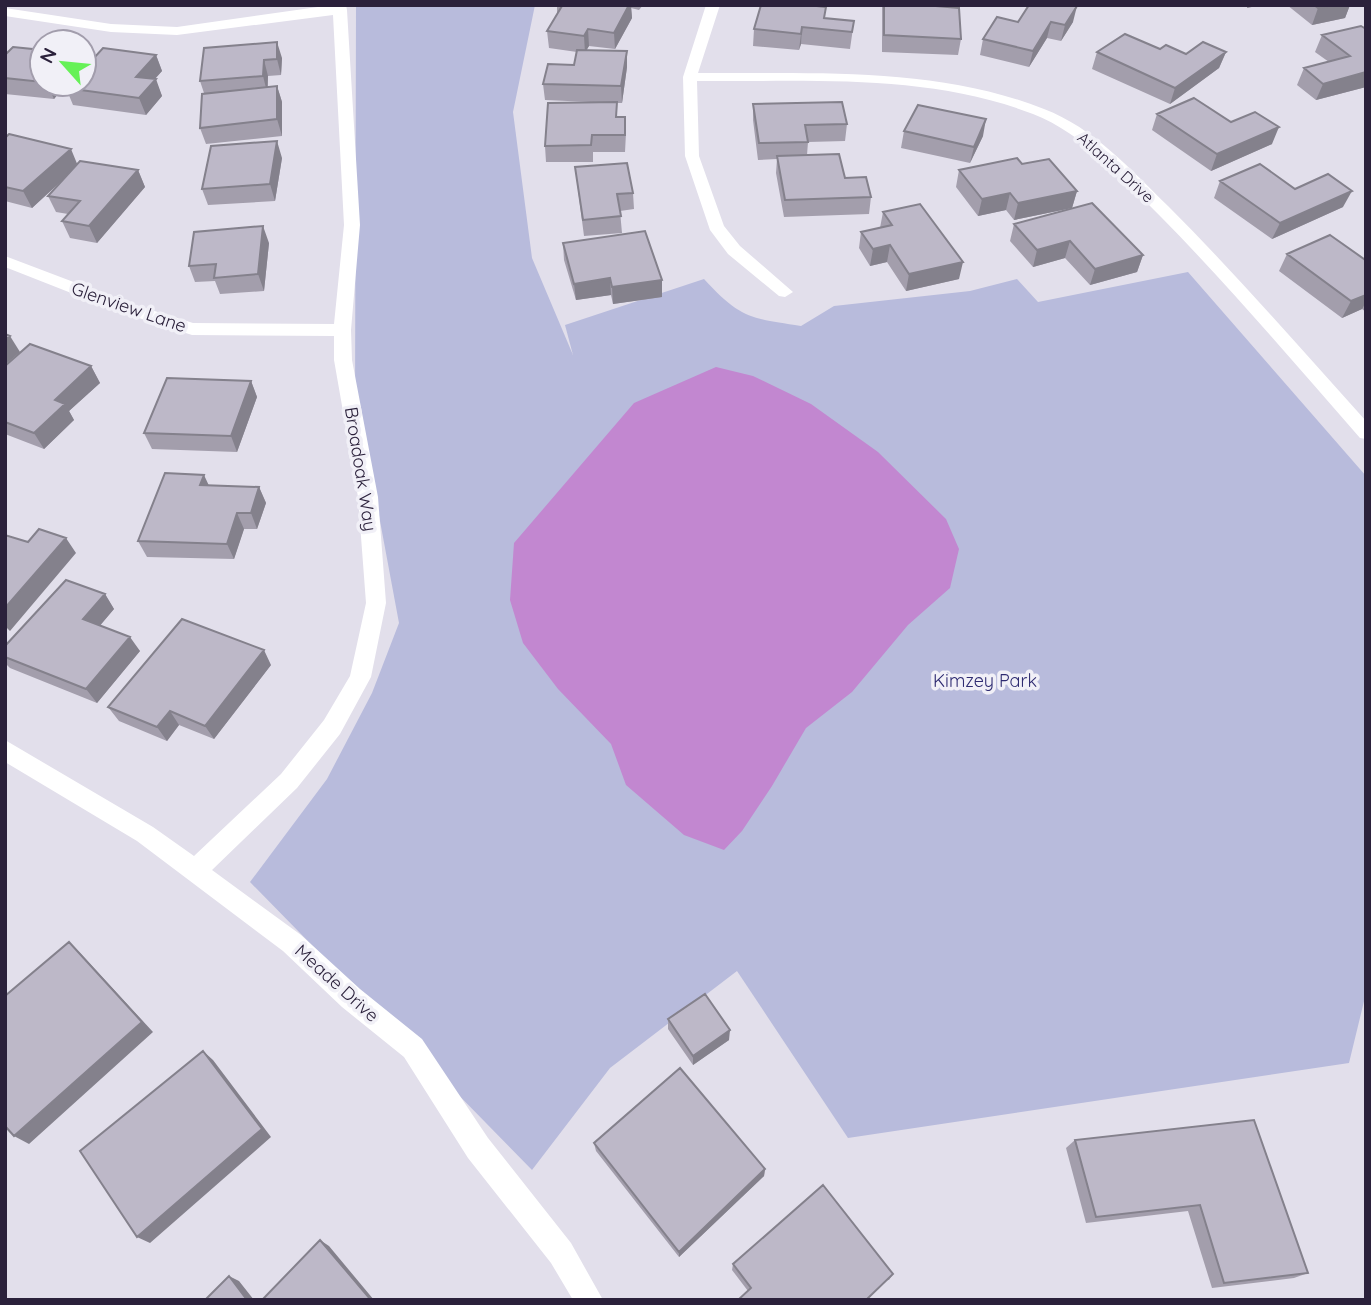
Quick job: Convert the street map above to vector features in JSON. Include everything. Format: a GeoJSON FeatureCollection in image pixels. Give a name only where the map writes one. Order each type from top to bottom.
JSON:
{"type":"FeatureCollection","features":[{"type":"Feature","properties":{"kind":"street"},"geometry":{"type":"LineString","coordinates":[[713,5],[690,77],[692,156],[716,226],[734,250],[785,292]]}},
{"type":"Feature","properties":{"kind":"street"},"geometry":{"type":"LineString","coordinates":[[5,12],[111,28],[177,31],[339,8]]}},
{"type":"Feature","properties":{"kind":"street","name":"Broadoak Way"},"geometry":{"type":"LineString","coordinates":[[195,871],[289,781],[332,727],[360,677],[376,603],[368,497],[343,360],[342,330],[352,225],[339,8]]}},
{"type":"Feature","properties":{"kind":"street","name":"Atlanta Drive"},"geometry":{"type":"LineString","coordinates":[[690,77],[934,85],[1007,100],[1070,126],[1093,142],[1193,239],[1366,433]]}},
{"type":"Feature","properties":{"kind":"street","name":"Glenview Lane"},"geometry":{"type":"LineString","coordinates":[[5,261],[123,307],[192,329],[342,330]]}},
{"type":"Feature","properties":{"kind":"street","name":"Meade Drive"},"geometry":{"type":"LineString","coordinates":[[5,750],[145,834],[292,943],[351,998],[413,1048],[478,1148],[561,1253],[589,1300]]}},
{"type":"Feature","properties":{"kind":"green space","name":"Kimzey Park"},"geometry":{"type":"Polygon","coordinates":[[[356,5],[535,5],[513,112],[532,258],[573,355],[565,325],[704,279],[728,302],[747,314],[801,326],[834,306],[970,291],[1017,279],[1038,302],[1188,272],[1366,476],[1366,993],[1349,1063],[848,1138],[737,971],[610,1068],[532,1170],[250,882],[327,779],[372,693],[399,623],[372,478],[355,414],[356,5]]]}},
{"type":"Feature","properties":{"kind":"shaded area"},"geometry":{"type":"Polygon","coordinates":[[[716,367],[753,376],[811,404],[878,452],[946,519],[959,549],[950,588],[908,625],[852,692],[806,728],[742,831],[724,850],[684,835],[626,785],[611,744],[558,689],[523,643],[510,600],[514,543],[634,403],[716,367]]]}},
{"type":"Feature","properties":{"kind":"building"},"geometry":{"type":"Polygon","coordinates":[[[557,5],[629,5],[614,33],[588,29],[584,36],[547,31],[562,6],[557,5]]]}},
{"type":"Feature","properties":{"kind":"building"},"geometry":{"type":"Polygon","coordinates":[[[761,5],[826,7],[824,18],[854,21],[852,32],[802,27],[801,34],[754,29],[761,5]]]}},
{"type":"Feature","properties":{"kind":"building"},"geometry":{"type":"Polygon","coordinates":[[[884,5],[959,8],[961,39],[884,35],[884,5]]]}},
{"type":"Feature","properties":{"kind":"building"},"geometry":{"type":"Polygon","coordinates":[[[1029,5],[1077,6],[1065,25],[1051,22],[1033,51],[983,39],[997,17],[1018,22],[1029,5]]]}},
{"type":"Feature","properties":{"kind":"building"},"geometry":{"type":"Polygon","coordinates":[[[1361,26],[1366,29],[1366,72],[1323,84],[1304,68],[1350,56],[1322,35],[1361,26]]]}},
{"type":"Feature","properties":{"kind":"building"},"geometry":{"type":"Polygon","coordinates":[[[1125,34],[1160,49],[1166,45],[1186,54],[1203,42],[1226,52],[1175,88],[1097,52],[1125,34]]]}},
{"type":"Feature","properties":{"kind":"building"},"geometry":{"type":"Polygon","coordinates":[[[277,42],[277,59],[264,60],[263,76],[200,81],[204,48],[277,42]]]}},
{"type":"Feature","properties":{"kind":"building"},"geometry":{"type":"Polygon","coordinates":[[[13,47],[28,49],[28,80],[5,78],[5,55],[13,47]]]}},
{"type":"Feature","properties":{"kind":"building"},"geometry":{"type":"Polygon","coordinates":[[[103,48],[156,55],[136,77],[156,79],[139,98],[98,92],[98,54],[103,48]]]}},
{"type":"Feature","properties":{"kind":"building"},"geometry":{"type":"Polygon","coordinates":[[[577,50],[627,51],[621,86],[543,84],[548,64],[574,65],[577,50]]]}},
{"type":"Feature","properties":{"kind":"building"},"geometry":{"type":"Polygon","coordinates":[[[277,86],[277,119],[200,128],[202,94],[277,86]]]}},
{"type":"Feature","properties":{"kind":"building"},"geometry":{"type":"Polygon","coordinates":[[[1194,98],[1231,122],[1255,112],[1279,127],[1217,154],[1157,114],[1194,98]]]}},
{"type":"Feature","properties":{"kind":"building"},"geometry":{"type":"Polygon","coordinates":[[[617,102],[616,117],[625,117],[625,135],[592,135],[591,145],[545,146],[548,103],[617,102]]]}},
{"type":"Feature","properties":{"kind":"building"},"geometry":{"type":"Polygon","coordinates":[[[842,102],[847,124],[805,125],[808,142],[759,143],[753,104],[842,102]]]}},
{"type":"Feature","properties":{"kind":"building"},"geometry":{"type":"Polygon","coordinates":[[[918,105],[986,119],[974,147],[904,131],[918,105]]]}},
{"type":"Feature","properties":{"kind":"building"},"geometry":{"type":"Polygon","coordinates":[[[9,134],[71,149],[23,191],[5,187],[5,138],[9,134]]]}},
{"type":"Feature","properties":{"kind":"building"},"geometry":{"type":"Polygon","coordinates":[[[277,141],[270,184],[202,189],[211,146],[277,141]]]}},
{"type":"Feature","properties":{"kind":"building"},"geometry":{"type":"Polygon","coordinates":[[[839,154],[845,178],[866,177],[871,197],[785,200],[777,156],[839,154]]]}},
{"type":"Feature","properties":{"kind":"building"},"geometry":{"type":"Polygon","coordinates":[[[1017,158],[1022,164],[1049,159],[1077,191],[1018,203],[1010,193],[982,199],[959,170],[1017,158]]]}},
{"type":"Feature","properties":{"kind":"building"},"geometry":{"type":"Polygon","coordinates":[[[80,161],[138,170],[89,226],[62,221],[80,201],[48,196],[80,161]]]}},
{"type":"Feature","properties":{"kind":"building"},"geometry":{"type":"Polygon","coordinates":[[[627,163],[633,193],[617,194],[621,216],[583,220],[575,167],[627,163]]]}},
{"type":"Feature","properties":{"kind":"building"},"geometry":{"type":"Polygon","coordinates":[[[1260,164],[1295,189],[1328,174],[1352,191],[1280,223],[1220,181],[1260,164]]]}},
{"type":"Feature","properties":{"kind":"building"},"geometry":{"type":"Polygon","coordinates":[[[1092,203],[1143,255],[1095,269],[1070,241],[1037,250],[1014,224],[1092,203]]]}},
{"type":"Feature","properties":{"kind":"building"},"geometry":{"type":"Polygon","coordinates":[[[920,204],[963,262],[909,274],[890,245],[873,249],[861,232],[892,225],[883,212],[920,204]]]}},
{"type":"Feature","properties":{"kind":"building"},"geometry":{"type":"Polygon","coordinates":[[[263,226],[258,274],[214,278],[216,264],[189,266],[194,232],[263,226]]]}},
{"type":"Feature","properties":{"kind":"building"},"geometry":{"type":"Polygon","coordinates":[[[645,231],[662,280],[612,287],[610,278],[574,284],[563,243],[645,231]]]}},
{"type":"Feature","properties":{"kind":"building"},"geometry":{"type":"Polygon","coordinates":[[[1330,235],[1366,258],[1366,295],[1351,301],[1287,254],[1330,235]]]}},
{"type":"Feature","properties":{"kind":"building"},"geometry":{"type":"Polygon","coordinates":[[[30,344],[91,366],[55,400],[65,404],[34,433],[5,422],[5,366],[30,344]]]}},
{"type":"Feature","properties":{"kind":"building"},"geometry":{"type":"Polygon","coordinates":[[[167,378],[251,381],[231,436],[144,433],[167,378]]]}},
{"type":"Feature","properties":{"kind":"building"},"geometry":{"type":"Polygon","coordinates":[[[165,473],[204,475],[200,485],[259,487],[251,513],[237,513],[227,544],[138,541],[165,473]]]}},
{"type":"Feature","properties":{"kind":"building"},"geometry":{"type":"Polygon","coordinates":[[[39,529],[66,538],[5,608],[5,535],[28,542],[39,529]]]}},
{"type":"Feature","properties":{"kind":"building"},"geometry":{"type":"Polygon","coordinates":[[[66,580],[105,594],[83,619],[130,637],[86,689],[5,657],[5,646],[66,580]]]}},
{"type":"Feature","properties":{"kind":"building"},"geometry":{"type":"Polygon","coordinates":[[[182,619],[264,650],[205,726],[170,711],[157,727],[108,707],[182,619]]]}},
{"type":"Feature","properties":{"kind":"building"},"geometry":{"type":"Polygon","coordinates":[[[69,942],[142,1022],[14,1136],[5,1126],[5,996],[69,942]]]}},
{"type":"Feature","properties":{"kind":"building"},"geometry":{"type":"Polygon","coordinates":[[[705,994],[730,1030],[693,1056],[668,1019],[705,994]]]}},
{"type":"Feature","properties":{"kind":"building"},"geometry":{"type":"Polygon","coordinates":[[[203,1051],[262,1129],[137,1237],[80,1151],[203,1051]]]}},
{"type":"Feature","properties":{"kind":"building"},"geometry":{"type":"Polygon","coordinates":[[[680,1068],[765,1169],[679,1252],[594,1143],[680,1068]]]}},
{"type":"Feature","properties":{"kind":"building"},"geometry":{"type":"Polygon","coordinates":[[[1254,1120],[1308,1273],[1224,1283],[1200,1205],[1096,1217],[1075,1140],[1254,1120]]]}},
{"type":"Feature","properties":{"kind":"building"},"geometry":{"type":"Polygon","coordinates":[[[823,1185],[893,1274],[866,1300],[738,1300],[751,1288],[733,1264],[823,1185]]]}},
{"type":"Feature","properties":{"kind":"building"},"geometry":{"type":"Polygon","coordinates":[[[320,1240],[371,1300],[262,1300],[320,1240]]]}},
{"type":"Feature","properties":{"kind":"building"},"geometry":{"type":"Polygon","coordinates":[[[229,1276],[247,1300],[205,1300],[229,1276]]]}}]}
